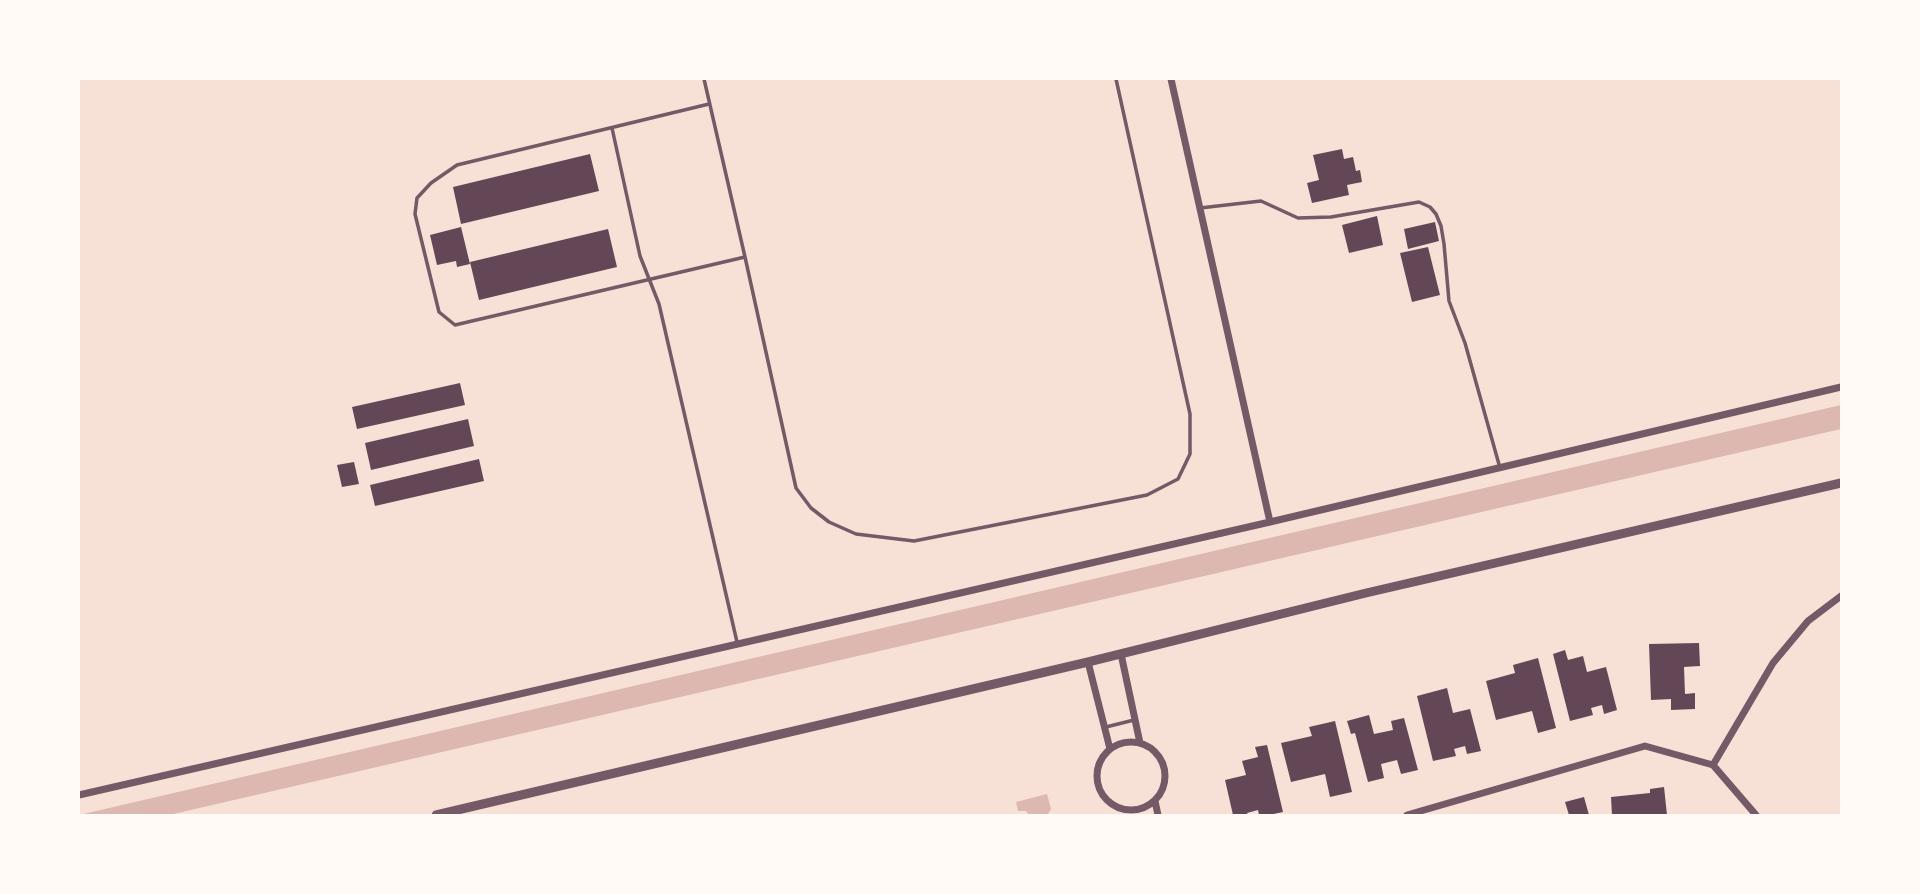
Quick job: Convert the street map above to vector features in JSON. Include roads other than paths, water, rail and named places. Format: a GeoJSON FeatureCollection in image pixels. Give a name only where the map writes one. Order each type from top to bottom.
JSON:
{"type":"FeatureCollection","features":[{"type":"Feature","properties":{"kind":"street"},"geometry":{"type":"LineString","coordinates":[[1171,79],[1270,522]]}},
{"type":"Feature","properties":{"kind":"street"},"geometry":{"type":"LineString","coordinates":[[79,795],[1270,522],[1841,387]]}},
{"type":"Feature","properties":{"kind":"street"},"geometry":{"type":"LineString","coordinates":[[436,815],[1088,662],[1366,593],[1841,483]]}},
{"type":"Feature","properties":{"kind":"street"},"geometry":{"type":"LineString","coordinates":[[1713,765],[1773,663],[1808,621],[1841,596]]}},
{"type":"Feature","properties":{"kind":"street"},"geometry":{"type":"LineString","coordinates":[[1121,654],[1140,744]]}},
{"type":"Feature","properties":{"kind":"street"},"geometry":{"type":"LineString","coordinates":[[1088,662],[1110,749]]}},
{"type":"Feature","properties":{"kind":"street"},"geometry":{"type":"LineString","coordinates":[[1119,744],[1140,744],[1159,757],[1165,780],[1155,801],[1145,807],[1123,813],[1104,798],[1098,789],[1097,767],[1102,757],[1119,744]]}},
{"type":"Feature","properties":{"kind":"street"},"geometry":{"type":"LineString","coordinates":[[1407,815],[1645,746],[1713,765],[1756,815]]}},
{"type":"Feature","properties":{"kind":"street"},"geometry":{"type":"LineString","coordinates":[[1155,801],[1158,815]]}},
{"type":"Feature","properties":{"kind":"lane"},"geometry":{"type":"LineString","coordinates":[[704,79],[796,488],[811,508],[830,522],[856,534],[914,541],[1147,495],[1178,479],[1190,454],[1191,414],[1116,79]]}},
{"type":"Feature","properties":{"kind":"lane"},"geometry":{"type":"LineString","coordinates":[[710,104],[457,166],[431,183],[417,198],[415,214],[439,312],[455,325],[746,257]]}},
{"type":"Feature","properties":{"kind":"lane"},"geometry":{"type":"LineString","coordinates":[[612,128],[640,256],[659,304],[738,644]]}},
{"type":"Feature","properties":{"kind":"lane"},"geometry":{"type":"LineString","coordinates":[[1200,208],[1261,201],[1298,218],[1331,217],[1419,202],[1430,207],[1441,226],[1449,301],[1465,343],[1500,468]]}},
{"type":"Feature","properties":{"kind":"lane"},"geometry":{"type":"LineString","coordinates":[[1104,728],[1135,720]]}}]}
